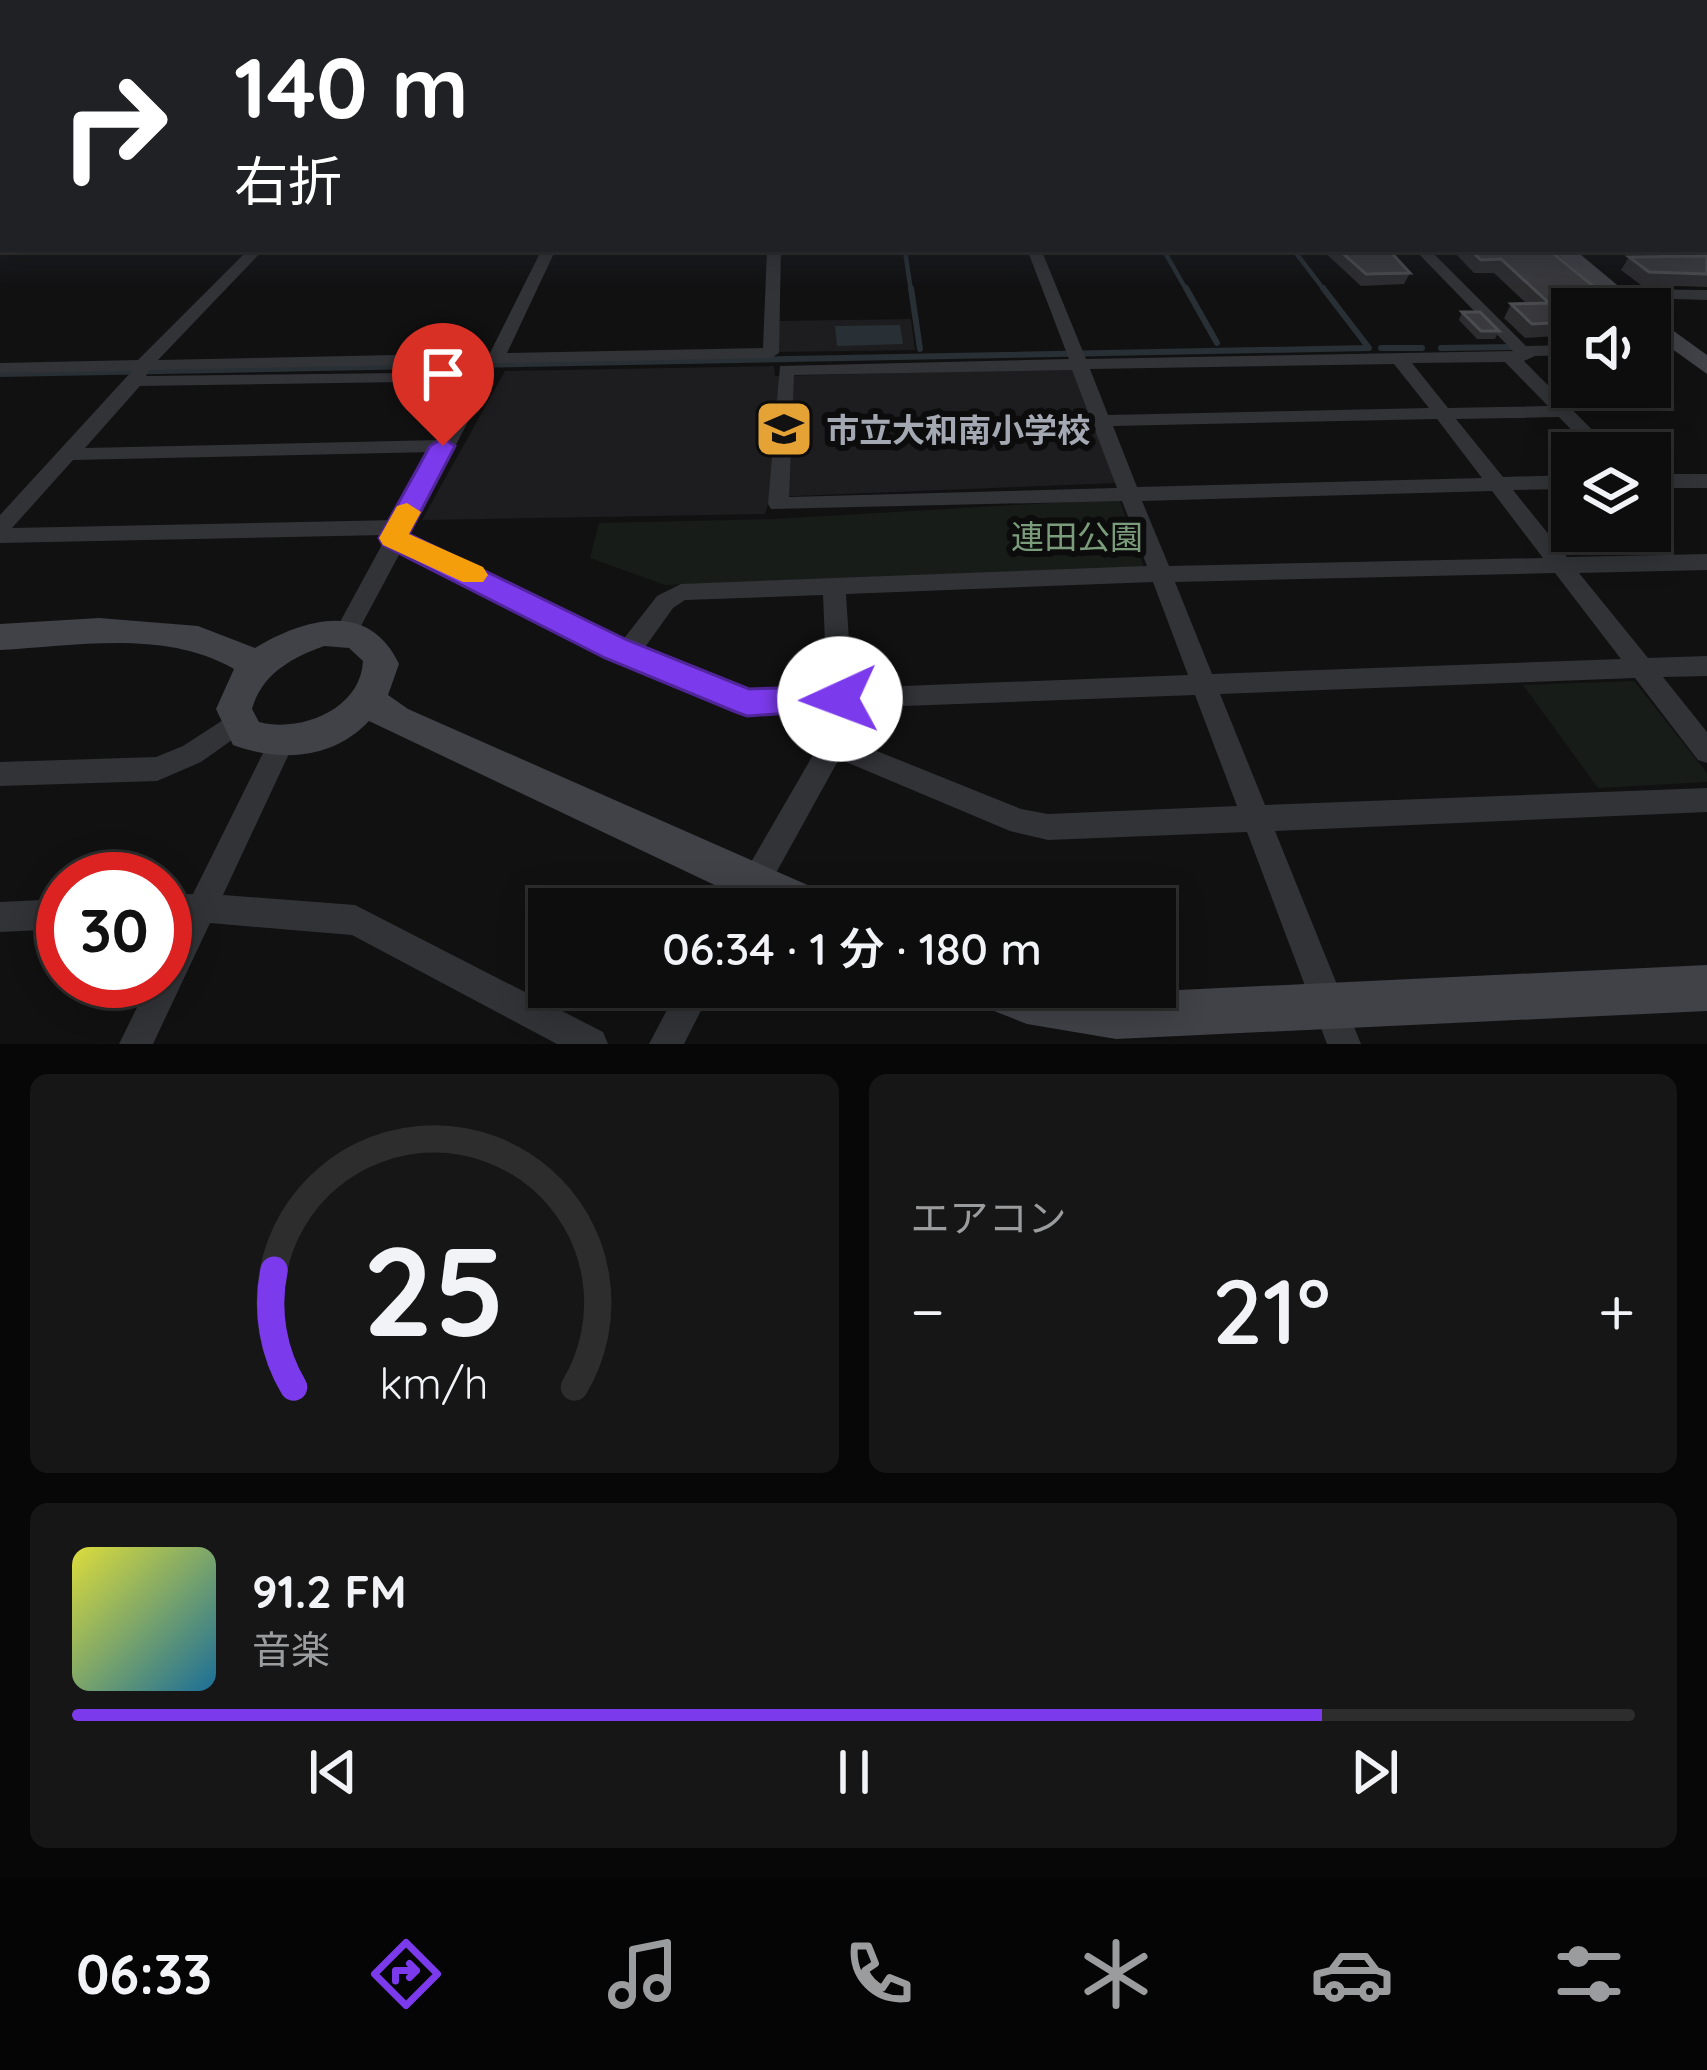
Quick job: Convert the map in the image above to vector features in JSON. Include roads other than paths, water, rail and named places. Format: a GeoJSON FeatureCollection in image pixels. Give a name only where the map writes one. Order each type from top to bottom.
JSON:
{"type":"FeatureCollection","features":[{"type":"Feature","properties":{"kind":"street"},"geometry":{"type":"LineString","coordinates":[[0,532],[254,252]]}},
{"type":"Feature","properties":{"kind":"street"},"geometry":{"type":"LineString","coordinates":[[496,358],[548,252]]}},
{"type":"Feature","properties":{"kind":"street"},"geometry":{"type":"LineString","coordinates":[[140,373],[496,358],[771,353],[774,252]]}},
{"type":"Feature","properties":{"kind":"street"},"geometry":{"type":"LineString","coordinates":[[1035,252],[1336,1025]]}},
{"type":"Feature","properties":{"kind":"street"},"geometry":{"type":"LineString","coordinates":[[1424,252],[1584,432]]}},
{"type":"Feature","properties":{"kind":"street"},"geometry":{"type":"LineString","coordinates":[[1565,252],[1609,288]]}},
{"type":"Feature","properties":{"kind":"street"},"geometry":{"type":"LineString","coordinates":[[1671,299],[1707,296]]}},
{"type":"Feature","properties":{"kind":"street"},"geometry":{"type":"LineString","coordinates":[[1690,347],[1707,367]]}},
{"type":"Feature","properties":{"kind":"street"},"geometry":{"type":"LineString","coordinates":[[1551,351],[1398,357],[1075,356],[786,370],[778,504],[1551,482]]}},
{"type":"Feature","properties":{"kind":"street"},"geometry":{"type":"LineString","coordinates":[[1398,357],[1707,752]]}},
{"type":"Feature","properties":{"kind":"street"},"geometry":{"type":"LineString","coordinates":[[0,368],[483,376],[346,633]]}},
{"type":"Feature","properties":{"kind":"street"},"geometry":{"type":"LineString","coordinates":[[1102,421],[1564,411]]}},
{"type":"Feature","properties":{"kind":"street"},"geometry":{"type":"LineString","coordinates":[[68,454],[443,446]]}},
{"type":"Feature","properties":{"kind":"street"},"geometry":{"type":"LineString","coordinates":[[1671,481],[1707,481]]}},
{"type":"Feature","properties":{"kind":"street"},"geometry":{"type":"LineString","coordinates":[[0,532],[396,532],[627,653],[747,702],[1707,666]]}},
{"type":"Feature","properties":{"kind":"street"},"geometry":{"type":"LineString","coordinates":[[627,653],[665,602],[681,592],[1159,574],[1707,562]]}},
{"type":"Feature","properties":{"kind":"street"},"geometry":{"type":"LineString","coordinates":[[752,888],[832,745],[840,699],[834,587]]}},
{"type":"Feature","properties":{"kind":"street"},"geometry":{"type":"LineString","coordinates":[[346,633],[364,638],[377,649],[382,664],[368,700],[330,730],[281,743],[246,734],[237,722],[237,694],[256,666],[300,639],[346,633]]}},
{"type":"Feature","properties":{"kind":"street"},"geometry":{"type":"LineString","coordinates":[[0,637],[184,635],[221,644],[256,666]]}},
{"type":"Feature","properties":{"kind":"street"},"geometry":{"type":"LineString","coordinates":[[368,700],[395,720],[731,888]]}},
{"type":"Feature","properties":{"kind":"street"},"geometry":{"type":"LineString","coordinates":[[0,774],[158,769],[192,754],[237,722]]}},
{"type":"Feature","properties":{"kind":"street"},"geometry":{"type":"LineString","coordinates":[[136,1044],[281,743]]}},
{"type":"Feature","properties":{"kind":"street"},"geometry":{"type":"LineString","coordinates":[[832,745],[1019,822],[1048,827],[1707,800]]}},
{"type":"Feature","properties":{"kind":"street"},"geometry":{"type":"LineString","coordinates":[[192,909],[355,920],[591,1044]]}},
{"type":"Feature","properties":{"kind":"street"},"geometry":{"type":"LineString","coordinates":[[0,917],[36,915]]}},
{"type":"Feature","properties":{"kind":"street"},"geometry":{"type":"LineString","coordinates":[[1069,1008],[1116,1016],[1336,1025],[1707,988]]}},
{"type":"Feature","properties":{"kind":"street"},"geometry":{"type":"LineString","coordinates":[[666,1044],[686,1008]]}},
{"type":"Feature","properties":{"kind":"waterway"},"geometry":{"type":"LineString","coordinates":[[905,252],[911,291]]}},
{"type":"Feature","properties":{"kind":"waterway"},"geometry":{"type":"LineString","coordinates":[[1165,252],[1187,291]]}},
{"type":"Feature","properties":{"kind":"waterway"},"geometry":{"type":"LineString","coordinates":[[1295,252],[1325,291]]}},
{"type":"Feature","properties":{"kind":"waterway"},"geometry":{"type":"LineString","coordinates":[[911,288],[920,349]]}},
{"type":"Feature","properties":{"kind":"waterway"},"geometry":{"type":"LineString","coordinates":[[1186,288],[1217,343]]}},
{"type":"Feature","properties":{"kind":"waterway"},"geometry":{"type":"LineString","coordinates":[[0,374],[1369,348],[1323,288]]}},
{"type":"Feature","properties":{"kind":"waterway"},"geometry":{"type":"LineString","coordinates":[[1441,348],[1512,347]]}},
{"type":"Feature","properties":{"kind":"waterway"},"geometry":{"type":"LineString","coordinates":[[1381,348],[1422,348]]}},
{"type":"Feature","properties":{"kind":"place","name":"市立大和南小学校"},"geometry":{"type":"Point","coordinates":[784,429]}},
{"type":"Feature","properties":{"kind":"park label","name":"連田公園"},"geometry":{"type":"Point","coordinates":[1077,536]}}]}
